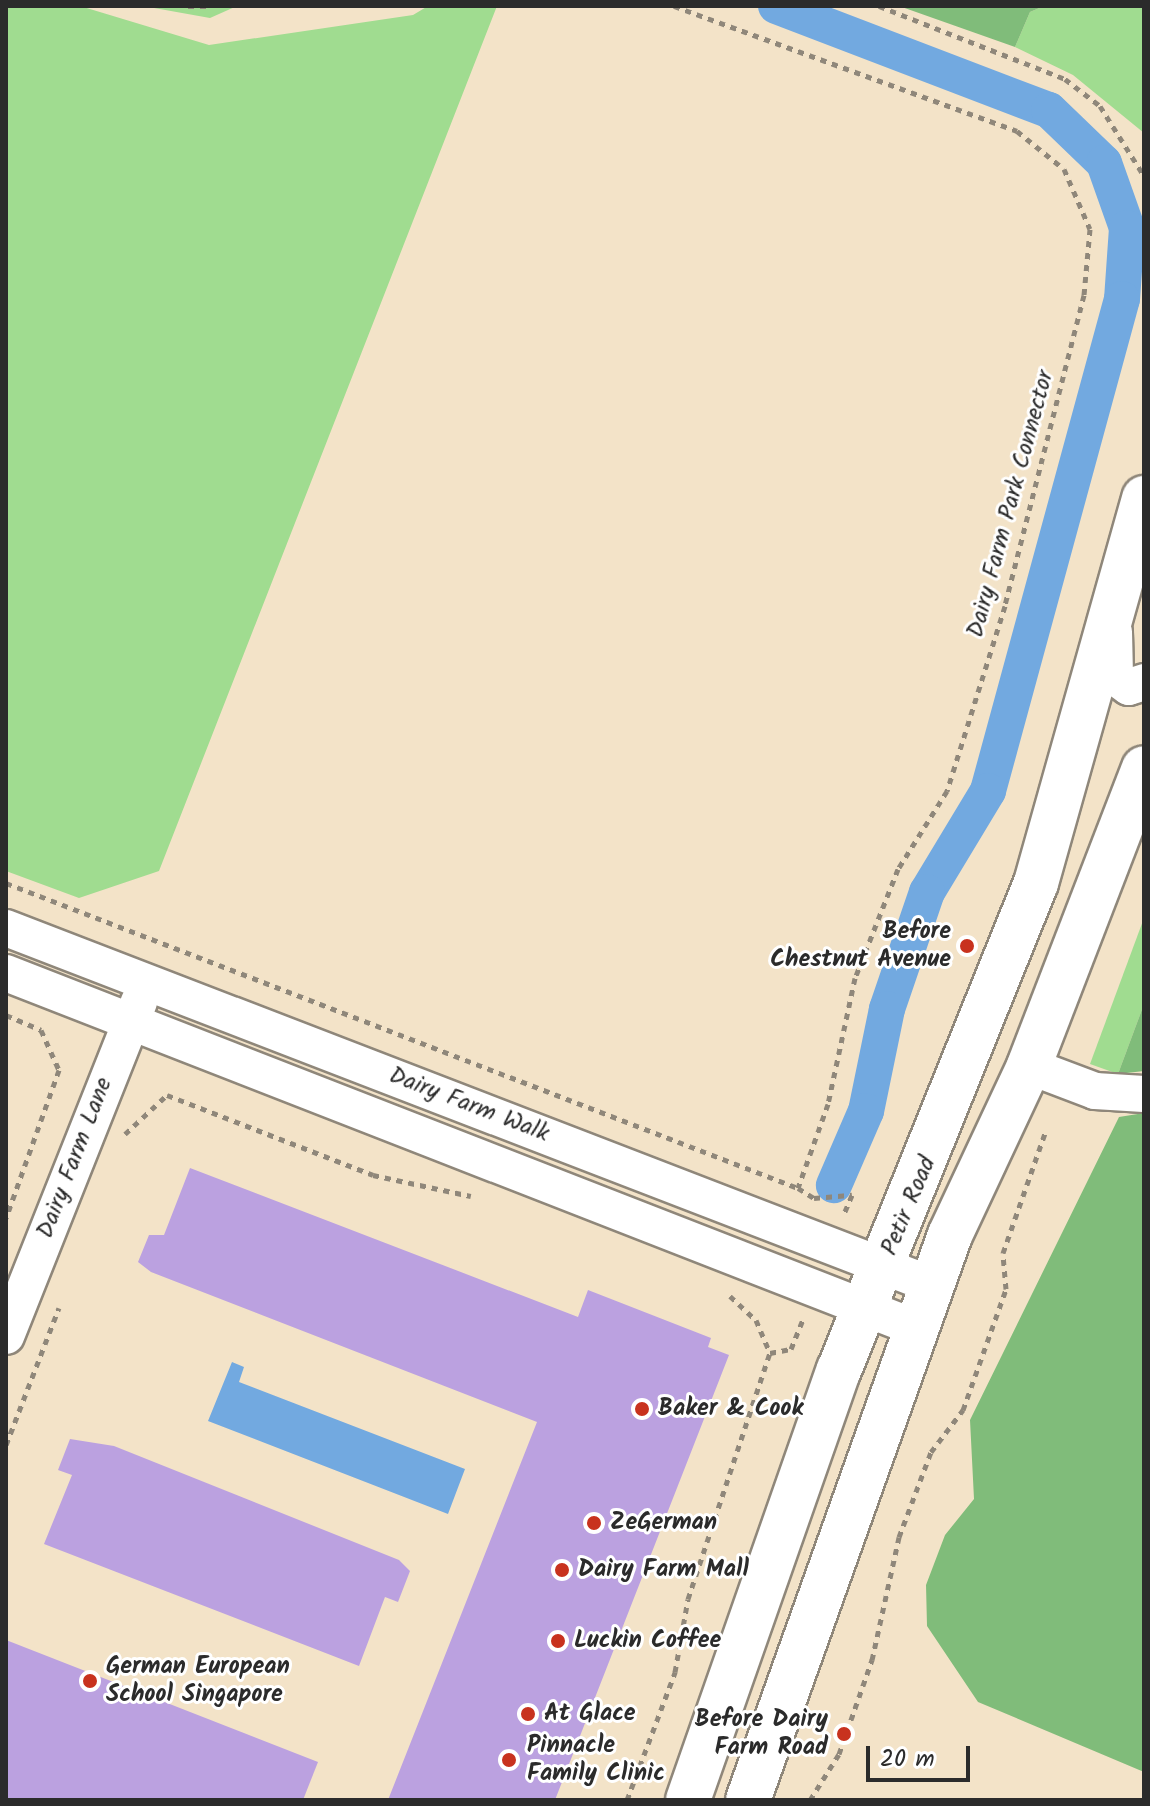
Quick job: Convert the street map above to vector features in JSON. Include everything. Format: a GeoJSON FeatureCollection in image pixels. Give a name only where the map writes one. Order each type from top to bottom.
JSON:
{"type":"FeatureCollection","features":[{"type":"Feature","properties":{"kind":"main road","name":"Petir Road"},"geometry":{"type":"LineString","coordinates":[[688,1800],[866,1309],[1036,883],[1117,608],[1144,498]]}},
{"type":"Feature","properties":{"kind":"main road","name":"Petir Road"},"geometry":{"type":"LineString","coordinates":[[748,1800],[932,1285],[1046,1072],[1144,768]]}},
{"type":"Feature","properties":{"kind":"street","name":"Petir Road"},"geometry":{"type":"LineString","coordinates":[[1117,608],[1115,677],[1129,687],[1144,682]]}},
{"type":"Feature","properties":{"kind":"street","name":"Dairy Farm Walk"},"geometry":{"type":"LineString","coordinates":[[6,928],[932,1285]]}},
{"type":"Feature","properties":{"kind":"street","name":"Dairy Farm Walk"},"geometry":{"type":"LineString","coordinates":[[6,973],[129,1024],[916,1328]]}},
{"type":"Feature","properties":{"kind":"street","name":"Dairy Farm Lane"},"geometry":{"type":"LineString","coordinates":[[6,1336],[148,982]]}},
{"type":"Feature","properties":{"kind":"street"},"geometry":{"type":"LineString","coordinates":[[1046,1072],[1095,1091],[1144,1094]]}},
{"type":"Feature","properties":{"kind":"path"},"geometry":{"type":"LineString","coordinates":[[188,6],[211,6]]}},
{"type":"Feature","properties":{"kind":"path","name":"Dairy Farm Park Connector"},"geometry":{"type":"LineString","coordinates":[[674,6],[1017,131],[1064,169],[1090,229],[1084,295],[1005,606],[947,791],[898,869],[855,978],[828,1104],[798,1188]]}},
{"type":"Feature","properties":{"kind":"path"},"geometry":{"type":"LineString","coordinates":[[879,6],[1065,79],[1100,106],[1144,176]]}},
{"type":"Feature","properties":{"kind":"path"},"geometry":{"type":"LineString","coordinates":[[6,883],[798,1188],[814,1198],[852,1195]]}},
{"type":"Feature","properties":{"kind":"path"},"geometry":{"type":"LineString","coordinates":[[6,1015],[41,1030],[59,1070],[6,1218]]}},
{"type":"Feature","properties":{"kind":"path"},"geometry":{"type":"LineString","coordinates":[[810,1800],[839,1754],[872,1660],[899,1537],[931,1452],[963,1410],[1006,1289],[1003,1253],[1046,1072]]}},
{"type":"Feature","properties":{"kind":"path"},"geometry":{"type":"LineString","coordinates":[[120,1148],[167,1095],[373,1175],[481,1200]]}},
{"type":"Feature","properties":{"kind":"path"},"geometry":{"type":"LineString","coordinates":[[6,1445],[65,1292]]}},
{"type":"Feature","properties":{"kind":"path"},"geometry":{"type":"LineString","coordinates":[[627,1800],[675,1672],[688,1599],[770,1353],[756,1320],[719,1292]]}},
{"type":"Feature","properties":{"kind":"path"},"geometry":{"type":"LineString","coordinates":[[770,1353],[791,1349]]}},
{"type":"Feature","properties":{"kind":"green space"},"geometry":{"type":"Polygon","coordinates":[[[6,6],[80,6],[209,45],[413,15],[428,6],[497,6],[159,871],[79,898],[6,871],[6,6]]]}},
{"type":"Feature","properties":{"kind":"green space"},"geometry":{"type":"Polygon","coordinates":[[[143,6],[237,6],[210,18],[143,6]]]}},
{"type":"Feature","properties":{"kind":"green space"},"geometry":{"type":"Polygon","coordinates":[[[899,6],[1044,6],[1030,12],[1015,47],[899,6]]]}},
{"type":"Feature","properties":{"kind":"green space"},"geometry":{"type":"Polygon","coordinates":[[[1044,6],[1144,6],[1144,133],[1073,75],[1015,47],[1030,12],[1044,6]]]}},
{"type":"Feature","properties":{"kind":"green space"},"geometry":{"type":"Polygon","coordinates":[[[1144,918],[1144,1004],[1118,1074],[1090,1064],[1144,918]]]}},
{"type":"Feature","properties":{"kind":"green space"},"geometry":{"type":"Polygon","coordinates":[[[1144,1004],[1144,1071],[1118,1074],[1144,1004]]]}},
{"type":"Feature","properties":{"kind":"green space"},"geometry":{"type":"Polygon","coordinates":[[[1144,1113],[1144,1772],[978,1702],[927,1626],[926,1585],[945,1535],[974,1499],[970,1420],[1119,1117],[1144,1113]]]}},
{"type":"Feature","properties":{"kind":"water"},"geometry":{"type":"Polygon","coordinates":[[[232,1362],[244,1367],[239,1382],[465,1469],[448,1514],[208,1421],[232,1362]]]}},
{"type":"Feature","properties":{"kind":"building","name":"Dairy Farm Mall"},"geometry":{"type":"Polygon","coordinates":[[[190,1168],[578,1317],[588,1290],[711,1338],[708,1347],[729,1355],[555,1800],[388,1800],[537,1422],[151,1272],[138,1262],[149,1235],[164,1235],[190,1168]]]}},
{"type":"Feature","properties":{"kind":"building"},"geometry":{"type":"Polygon","coordinates":[[[70,1439],[114,1446],[399,1560],[410,1571],[398,1602],[385,1597],[359,1666],[44,1544],[72,1475],[58,1470],[70,1439]]]}},
{"type":"Feature","properties":{"kind":"building","name":"German European School Singapore"},"geometry":{"type":"Polygon","coordinates":[[[6,1640],[318,1762],[303,1800],[6,1800],[6,1640]]]}},
{"type":"Feature","properties":{"kind":"waterway"},"geometry":{"type":"LineString","coordinates":[[776,6],[1049,110],[1104,163],[1127,228],[1122,299],[988,791],[927,892],[887,1009],[866,1111],[834,1185]]}},
{"type":"Feature","properties":{"kind":"place","name":"Before Chestnut Avenue"},"geometry":{"type":"Point","coordinates":[967,946]}},
{"type":"Feature","properties":{"kind":"place","name":"Baker & Cook"},"geometry":{"type":"Point","coordinates":[642,1409]}},
{"type":"Feature","properties":{"kind":"place","name":"ZeGerman"},"geometry":{"type":"Point","coordinates":[594,1523]}},
{"type":"Feature","properties":{"kind":"place","name":"Dairy Farm Mall"},"geometry":{"type":"Point","coordinates":[562,1570]}},
{"type":"Feature","properties":{"kind":"place","name":"Luckin Coffee"},"geometry":{"type":"Point","coordinates":[558,1641]}},
{"type":"Feature","properties":{"kind":"place","name":"German European School Singapore"},"geometry":{"type":"Point","coordinates":[90,1681]}},
{"type":"Feature","properties":{"kind":"place","name":"At Glace"},"geometry":{"type":"Point","coordinates":[528,1714]}},
{"type":"Feature","properties":{"kind":"place","name":"Before Dairy Farm Road"},"geometry":{"type":"Point","coordinates":[844,1734]}},
{"type":"Feature","properties":{"kind":"place","name":"Pinnacle Family Clinic"},"geometry":{"type":"Point","coordinates":[509,1760]}}]}
